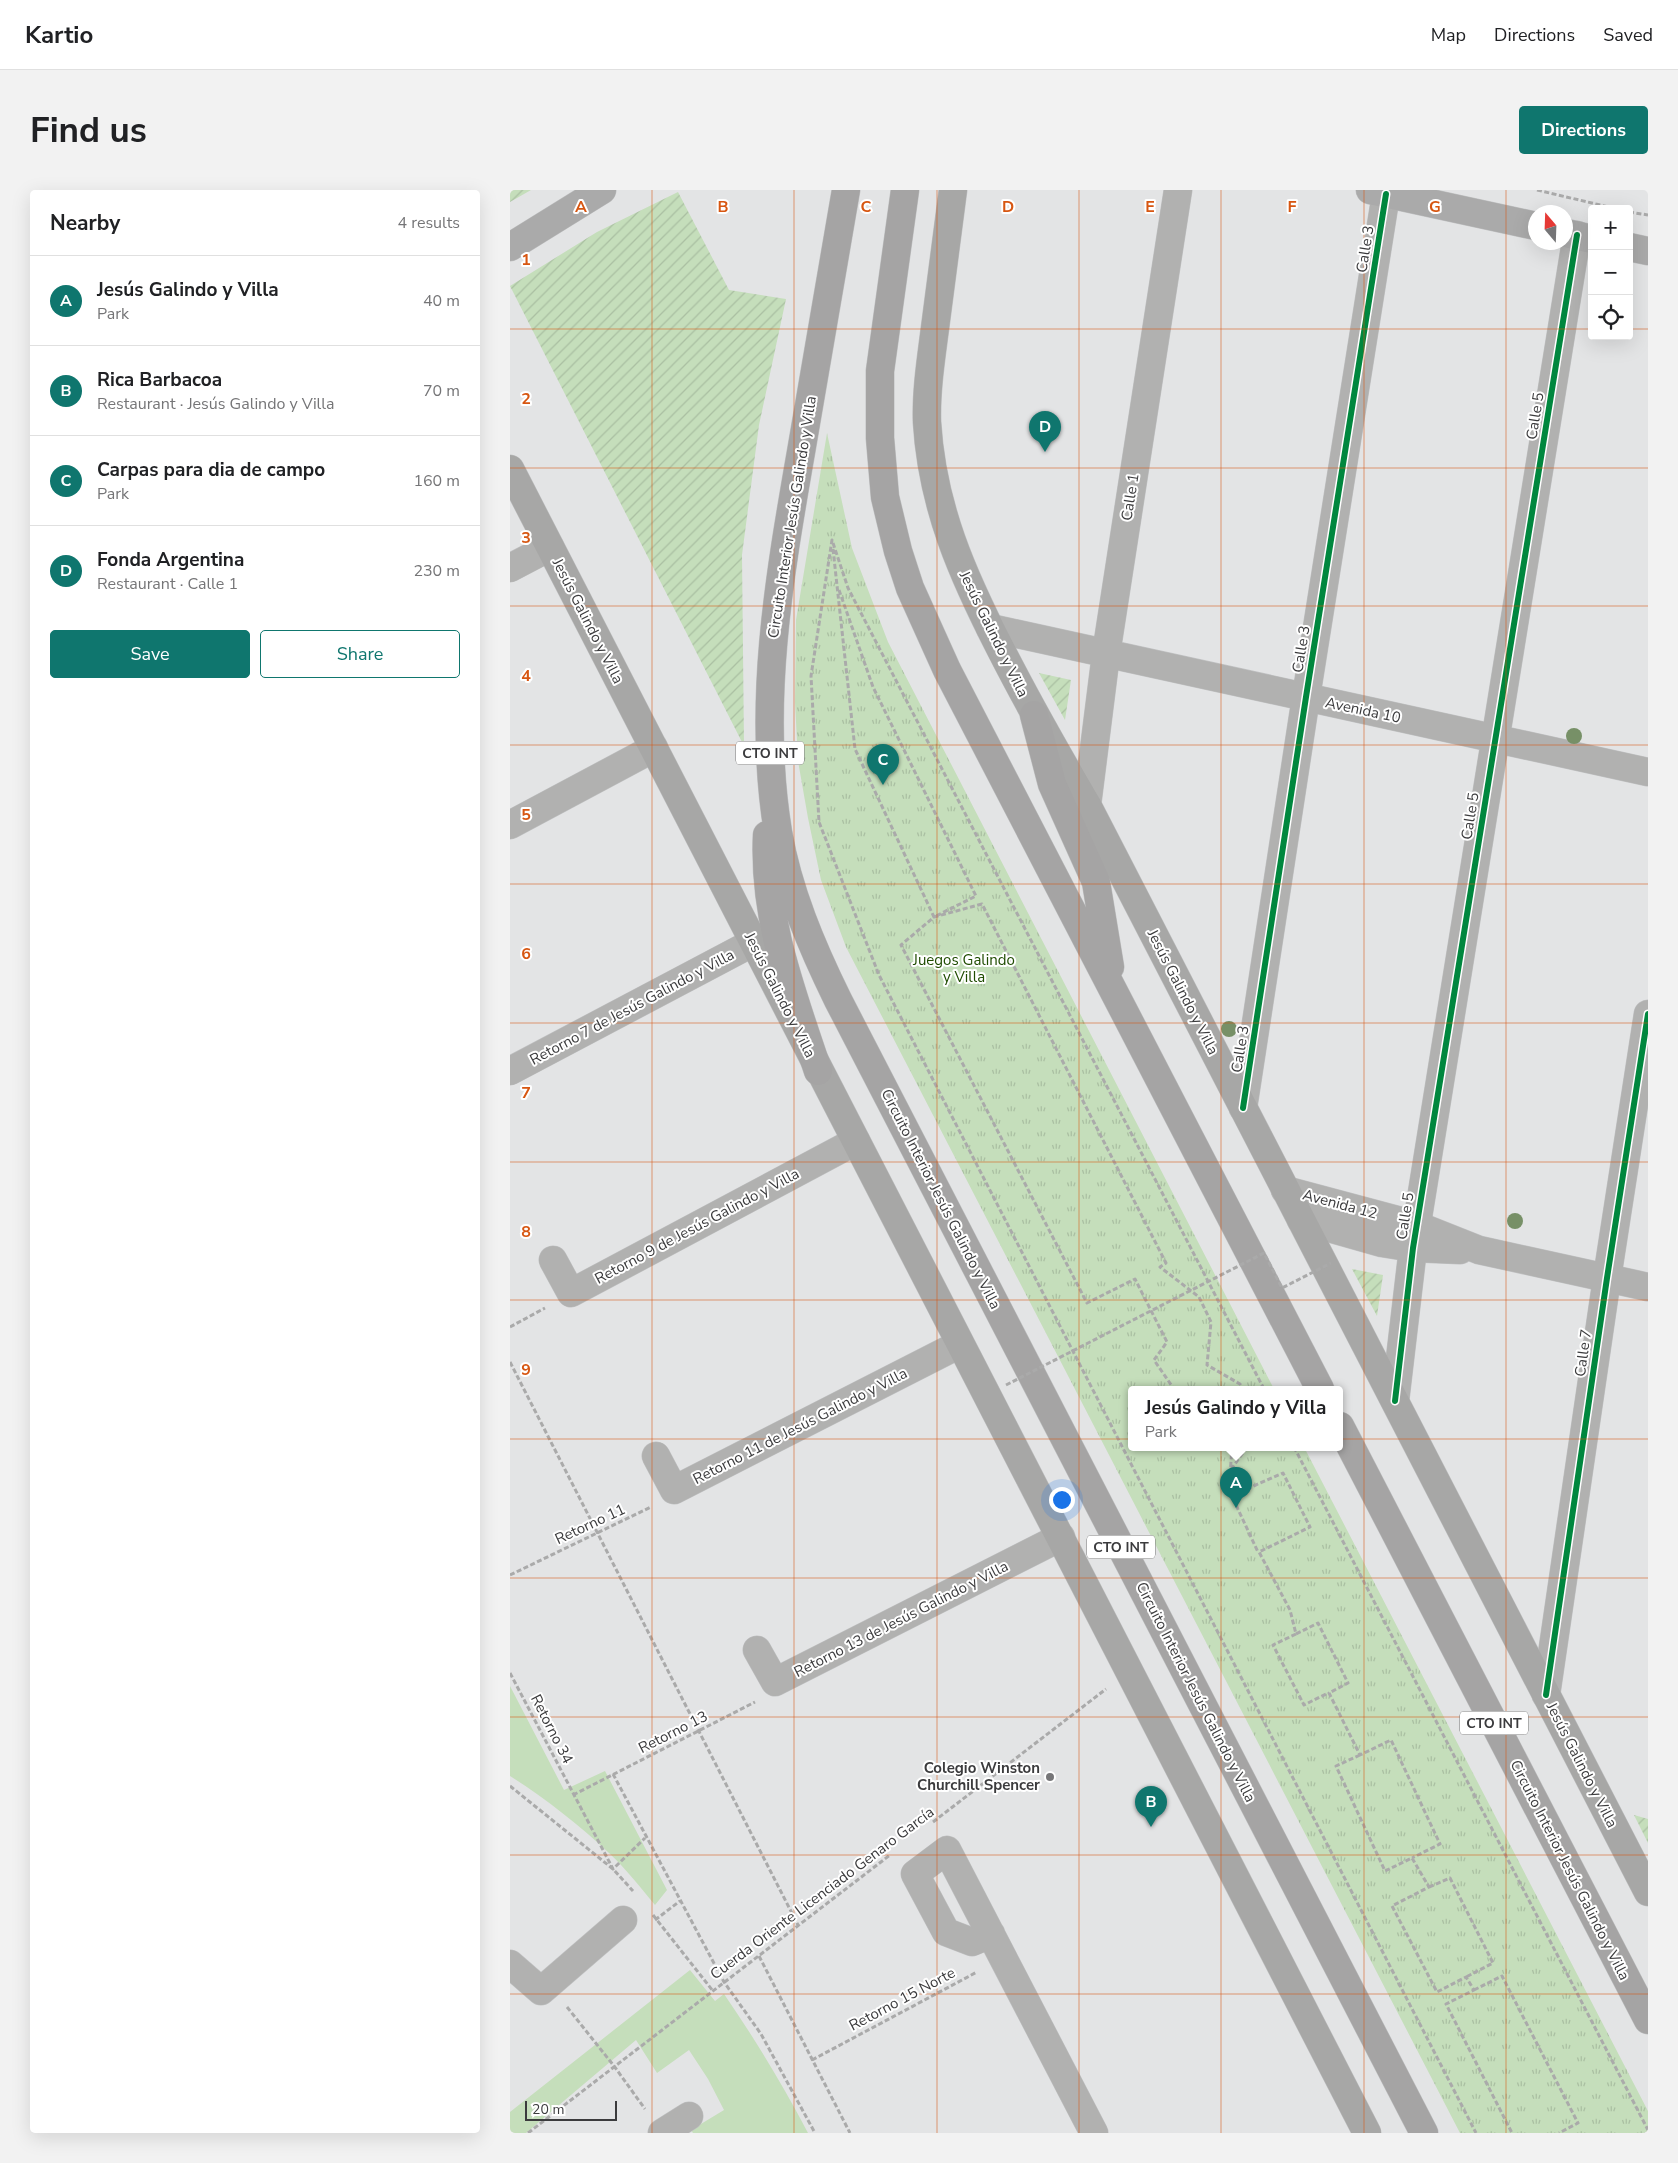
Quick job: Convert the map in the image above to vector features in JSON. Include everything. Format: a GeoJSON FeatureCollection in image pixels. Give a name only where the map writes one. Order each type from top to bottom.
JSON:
{"type":"FeatureCollection","features":[{"type":"Feature","properties":{"kind":"highway","name":"Circuito Interior Jesús Galindo y Villa"},"geometry":{"type":"LineString","coordinates":[[846,190],[776,599],[770,678],[770,759],[778,832],[792,890],[819,960],[838,1000],[1424,2133]]}},
{"type":"Feature","properties":{"kind":"highway"},"geometry":{"type":"LineString","coordinates":[[905,190],[880,371],[880,438],[885,497],[898,551],[910,588],[947,670],[1318,1386]]}},
{"type":"Feature","properties":{"kind":"highway"},"geometry":{"type":"LineString","coordinates":[[1034,715],[1052,784],[1096,882],[1113,990]]}},
{"type":"Feature","properties":{"kind":"highway"},"geometry":{"type":"LineString","coordinates":[[770,759],[766,844],[770,910],[782,964],[818,1071]]}},
{"type":"Feature","properties":{"kind":"highway","name":"Circuito Interior Jesús Galindo y Villa"},"geometry":{"type":"LineString","coordinates":[[1343,1432],[1648,2020]]}},
{"type":"Feature","properties":{"kind":"main road"},"geometry":{"type":"LineString","coordinates":[[510,247],[602,190]]}},
{"type":"Feature","properties":{"kind":"main road","name":"Jesús Galindo y Villa"},"geometry":{"type":"LineString","coordinates":[[954,190],[928,383],[927,421],[932,469],[940,508],[954,552],[1034,715],[1087,805],[1648,1892]]}},
{"type":"Feature","properties":{"kind":"main road"},"geometry":{"type":"LineString","coordinates":[[1378,192],[1528,224]]}},
{"type":"Feature","properties":{"kind":"main road"},"geometry":{"type":"LineString","coordinates":[[1633,248],[1648,251]]}},
{"type":"Feature","properties":{"kind":"main road","name":"Jesús Galindo y Villa"},"geometry":{"type":"LineString","coordinates":[[510,469],[754,942],[818,1071],[856,1141],[1367,2133]]}},
{"type":"Feature","properties":{"kind":"street","name":"Calle 1"},"geometry":{"type":"LineString","coordinates":[[1087,805],[1106,654],[1178,190]]}},
{"type":"Feature","properties":{"kind":"street","name":"Calle 3"},"geometry":{"type":"LineString","coordinates":[[1243,1108],[1306,697],[1378,192]]}},
{"type":"Feature","properties":{"kind":"street","name":"Calle 5"},"geometry":{"type":"LineString","coordinates":[[1395,1401],[1415,1237],[1578,236]]}},
{"type":"Feature","properties":{"kind":"street"},"geometry":{"type":"LineString","coordinates":[[510,568],[550,547]]}},
{"type":"Feature","properties":{"kind":"street","name":"Avenida 10"},"geometry":{"type":"LineString","coordinates":[[990,628],[1648,772]]}},
{"type":"Feature","properties":{"kind":"street"},"geometry":{"type":"LineString","coordinates":[[510,825],[654,748]]}},
{"type":"Feature","properties":{"kind":"street","name":"Retorno 7 de Jesús Galindo y Villa"},"geometry":{"type":"LineString","coordinates":[[510,1071],[754,942]]}},
{"type":"Feature","properties":{"kind":"street","name":"Calle 7"},"geometry":{"type":"LineString","coordinates":[[1546,1695],[1648,1014]]}},
{"type":"Feature","properties":{"kind":"street","name":"Retorno 9 de Jesús Galindo y Villa"},"geometry":{"type":"LineString","coordinates":[[571,1293],[856,1141]]}},
{"type":"Feature","properties":{"kind":"street","name":"Avenida 12"},"geometry":{"type":"LineString","coordinates":[[1285,1190],[1415,1237],[1648,1288]]}},
{"type":"Feature","properties":{"kind":"street","name":"Avenida 12"},"geometry":{"type":"LineString","coordinates":[[1301,1220],[1382,1243],[1415,1237]]}},
{"type":"Feature","properties":{"kind":"street"},"geometry":{"type":"LineString","coordinates":[[553,1260],[571,1293]]}},
{"type":"Feature","properties":{"kind":"street","name":"Retorno 11 de Jesús Galindo y Villa"},"geometry":{"type":"LineString","coordinates":[[656,1456],[674,1490],[960,1344]]}},
{"type":"Feature","properties":{"kind":"street","name":"Retorno 13 de Jesús Galindo y Villa"},"geometry":{"type":"LineString","coordinates":[[757,1650],[775,1682],[1060,1537]]}},
{"type":"Feature","properties":{"kind":"street"},"geometry":{"type":"LineString","coordinates":[[510,1964],[541,1991],[623,1920]]}},
{"type":"Feature","properties":{"kind":"street"},"geometry":{"type":"LineString","coordinates":[[991,1934],[1094,2133]]}},
{"type":"Feature","properties":{"kind":"street"},"geometry":{"type":"LineString","coordinates":[[662,2133],[690,2116]]}},
{"type":"Feature","properties":{"kind":"path"},"geometry":{"type":"LineString","coordinates":[[1537,190],[1600,205]]}},
{"type":"Feature","properties":{"kind":"path"},"geometry":{"type":"LineString","coordinates":[[1633,213],[1648,215]]}},
{"type":"Feature","properties":{"kind":"path"},"geometry":{"type":"LineString","coordinates":[[832,540],[855,749],[934,917]]}},
{"type":"Feature","properties":{"kind":"path"},"geometry":{"type":"LineString","coordinates":[[832,540],[848,588],[1262,1386]]}},
{"type":"Feature","properties":{"kind":"path"},"geometry":{"type":"LineString","coordinates":[[832,540],[811,676],[819,822],[879,975],[1476,2133]]}},
{"type":"Feature","properties":{"kind":"path"},"geometry":{"type":"LineString","coordinates":[[837,582],[873,687],[976,896],[934,917],[900,945],[1087,1303],[1135,1279],[1168,1342],[1154,1360],[1172,1386]]}},
{"type":"Feature","properties":{"kind":"path"},"geometry":{"type":"LineString","coordinates":[[934,917],[982,904],[1166,1263],[1160,1266],[1199,1298],[1211,1322],[1207,1365],[1241,1386]]}},
{"type":"Feature","properties":{"kind":"path"},"geometry":{"type":"LineString","coordinates":[[1006,1385],[1264,1253],[1282,1288],[1331,1263]]}},
{"type":"Feature","properties":{"kind":"path"},"geometry":{"type":"LineString","coordinates":[[510,1327],[571,1293]]}},
{"type":"Feature","properties":{"kind":"path"},"geometry":{"type":"LineString","coordinates":[[510,1362],[798,1925]]}},
{"type":"Feature","properties":{"kind":"path"},"geometry":{"type":"LineString","coordinates":[[1232,1451],[1229,1490],[1258,1552],[1290,1610],[1296,1634]]}},
{"type":"Feature","properties":{"kind":"path"},"geometry":{"type":"LineString","coordinates":[[1230,1471],[1244,1451]]}},
{"type":"Feature","properties":{"kind":"path"},"geometry":{"type":"LineString","coordinates":[[1296,1451],[1648,2130]]}},
{"type":"Feature","properties":{"kind":"path"},"geometry":{"type":"LineString","coordinates":[[1230,1471],[1240,1492],[1283,1473],[1310,1528],[1258,1552]]}},
{"type":"Feature","properties":{"kind":"path"},"geometry":{"type":"LineString","coordinates":[[1318,1623],[1348,1683],[1329,1693],[1304,1705],[1273,1645],[1318,1623]]}},
{"type":"Feature","properties":{"kind":"path"},"geometry":{"type":"LineString","coordinates":[[1329,1693],[1360,1755]]}},
{"type":"Feature","properties":{"kind":"path"},"geometry":{"type":"LineString","coordinates":[[1391,1740],[1440,1844],[1412,1858],[1385,1871],[1336,1766],[1391,1740]]}},
{"type":"Feature","properties":{"kind":"path"},"geometry":{"type":"LineString","coordinates":[[613,1774],[645,1838],[724,1982],[760,2034],[815,2133]]}},
{"type":"Feature","properties":{"kind":"path"},"geometry":{"type":"LineString","coordinates":[[510,1786],[614,1869],[638,1897]]}},
{"type":"Feature","properties":{"kind":"path"},"geometry":{"type":"LineString","coordinates":[[614,1869],[645,1838]]}},
{"type":"Feature","properties":{"kind":"path"},"geometry":{"type":"LineString","coordinates":[[1412,1858],[1429,1888]]}},
{"type":"Feature","properties":{"kind":"path"},"geometry":{"type":"LineString","coordinates":[[1450,1878],[1493,1963],[1466,1977],[1437,1992],[1392,1906],[1450,1878]]}},
{"type":"Feature","properties":{"kind":"path"},"geometry":{"type":"LineString","coordinates":[[650,1912],[713,1991]]}},
{"type":"Feature","properties":{"kind":"path"},"geometry":{"type":"LineString","coordinates":[[759,1956],[850,2133]]}},
{"type":"Feature","properties":{"kind":"path"},"geometry":{"type":"LineString","coordinates":[[1512,2133],[1446,2004],[1502,1976],[1578,2123],[1558,2133]]}},
{"type":"Feature","properties":{"kind":"path"},"geometry":{"type":"LineString","coordinates":[[1466,1977],[1474,1990]]}},
{"type":"Feature","properties":{"kind":"path"},"geometry":{"type":"LineString","coordinates":[[549,1985],[614,2066],[662,2133]]}},
{"type":"Feature","properties":{"kind":"green space"},"geometry":{"type":"Polygon","coordinates":[[[510,190],[531,190],[510,202],[510,190]]]}},
{"type":"Feature","properties":{"kind":"green space"},"geometry":{"type":"Polygon","coordinates":[[[678,192],[729,290],[786,299],[759,425],[742,555],[744,746],[510,286],[597,232],[678,192]]]}},
{"type":"Feature","properties":{"kind":"green space","name":"Juegos Galindo y Villa"},"geometry":{"type":"Polygon","coordinates":[[[827,433],[852,548],[888,642],[1272,1386],[1128,1386],[1128,1451],[1306,1451],[1648,2111],[1648,2133],[1460,2133],[846,947],[821,880],[798,761],[795,702],[796,620],[827,433]]]}},
{"type":"Feature","properties":{"kind":"green space"},"geometry":{"type":"Polygon","coordinates":[[[1039,673],[1071,680],[1065,720],[1039,673]]]}},
{"type":"Feature","properties":{"kind":"green space"},"geometry":{"type":"Polygon","coordinates":[[[1352,1269],[1383,1275],[1377,1316],[1352,1269]]]}},
{"type":"Feature","properties":{"kind":"green space"},"geometry":{"type":"Polygon","coordinates":[[[510,1686],[564,1790],[605,1771],[667,1890],[655,1905],[633,1878],[598,1843],[574,1822],[510,1776],[510,1686]]]}},
{"type":"Feature","properties":{"kind":"green space"},"geometry":{"type":"Polygon","coordinates":[[[1634,1815],[1648,1819],[1648,1843],[1634,1815]]]}},
{"type":"Feature","properties":{"kind":"green space"},"geometry":{"type":"Polygon","coordinates":[[[690,1970],[715,2001],[724,1994],[768,2062],[808,2133],[693,2133],[691,2130],[724,2110],[708,2079],[689,2050],[657,2073],[636,2040],[526,2133],[510,2133],[510,2112],[690,1970]]]}},
{"type":"Feature","properties":{"kind":"cycle path"},"geometry":{"type":"LineString","coordinates":[[1243,1108],[1386,194]]}},
{"type":"Feature","properties":{"kind":"cycle path"},"geometry":{"type":"LineString","coordinates":[[1395,1401],[1413,1248],[1577,235]]}},
{"type":"Feature","properties":{"kind":"cycle path"},"geometry":{"type":"LineString","coordinates":[[1546,1695],[1648,1014]]}},
{"type":"Feature","properties":{"kind":"place","name":"Fonda Argentina"},"geometry":{"type":"Point","coordinates":[1045,452]}},
{"type":"Feature","properties":{"kind":"place","name":"Carpas para dia de campo"},"geometry":{"type":"Point","coordinates":[883,785]}},
{"type":"Feature","properties":{"kind":"place","name":"Jesús Galindo y Villa"},"geometry":{"type":"Point","coordinates":[1236,1508]}},
{"type":"Feature","properties":{"kind":"place","name":"Colegio Winston Churchill Spencer"},"geometry":{"type":"Point","coordinates":[1050,1777]}},
{"type":"Feature","properties":{"kind":"place","name":"Rica Barbacoa"},"geometry":{"type":"Point","coordinates":[1151,1827]}}]}
